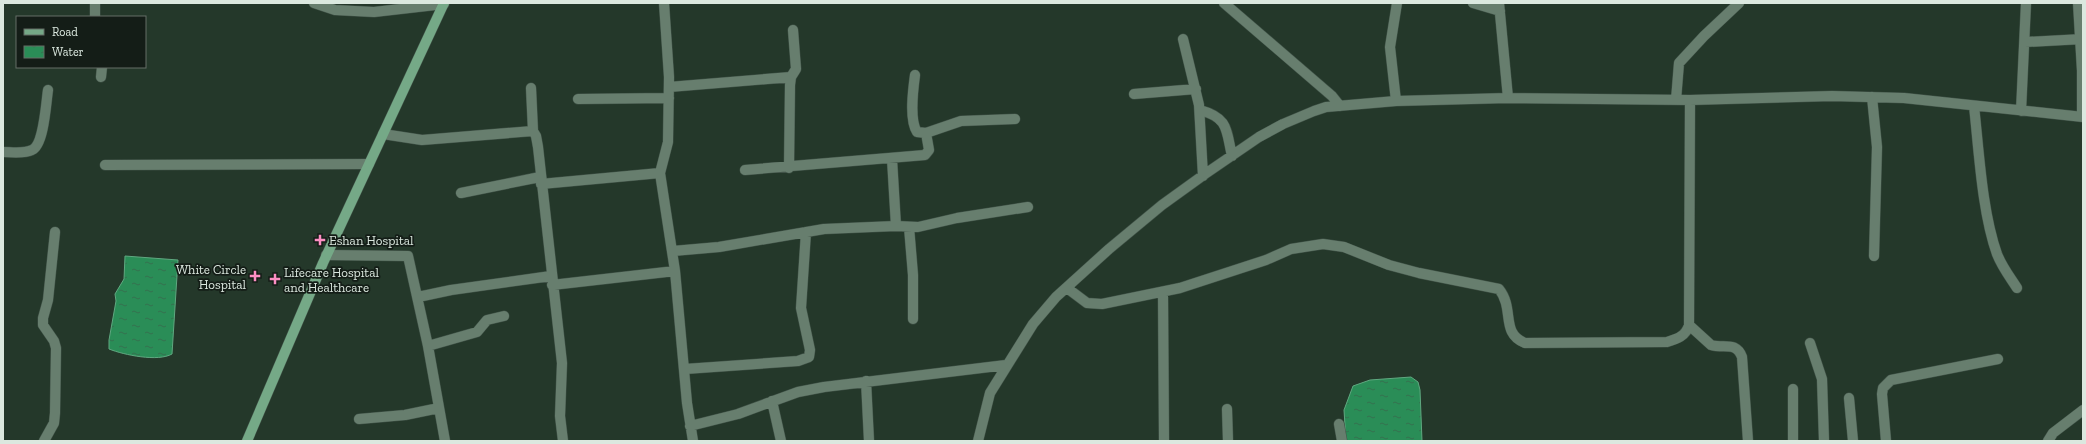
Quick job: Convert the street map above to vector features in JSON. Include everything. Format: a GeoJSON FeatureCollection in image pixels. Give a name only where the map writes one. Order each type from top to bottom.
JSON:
{"type":"FeatureCollection","features":[{"type":"Feature","properties":{"kind":"main road"},"geometry":{"type":"LineString","coordinates":[[248,441],[326,255],[444,4]]}},
{"type":"Feature","properties":{"kind":"street"},"geometry":{"type":"LineString","coordinates":[[95,3],[95,16]]}},
{"type":"Feature","properties":{"kind":"street"},"geometry":{"type":"LineString","coordinates":[[316,3],[335,10],[374,12],[444,4]]}},
{"type":"Feature","properties":{"kind":"street"},"geometry":{"type":"LineString","coordinates":[[664,3],[669,87],[668,142],[660,173],[673,251],[692,441]]}},
{"type":"Feature","properties":{"kind":"street"},"geometry":{"type":"LineString","coordinates":[[1224,3],[1332,96],[1340,106]]}},
{"type":"Feature","properties":{"kind":"street"},"geometry":{"type":"LineString","coordinates":[[1396,101],[1390,47],[1397,3]]}},
{"type":"Feature","properties":{"kind":"street"},"geometry":{"type":"LineString","coordinates":[[1473,3],[1500,7],[1508,98]]}},
{"type":"Feature","properties":{"kind":"street"},"geometry":{"type":"LineString","coordinates":[[1676,100],[1679,63],[1695,45],[1739,3]]}},
{"type":"Feature","properties":{"kind":"street"},"geometry":{"type":"LineString","coordinates":[[2021,111],[2026,3]]}},
{"type":"Feature","properties":{"kind":"street"},"geometry":{"type":"LineString","coordinates":[[978,441],[990,393],[1006,365],[1033,324],[1066,288],[1156,210],[1203,176],[1283,124],[1314,111],[1340,106],[1396,101],[1508,98],[1690,100],[1832,96],[1936,101],[2021,111],[2083,116],[2082,39],[2078,3]]}},
{"type":"Feature","properties":{"kind":"street"},"geometry":{"type":"LineString","coordinates":[[789,168],[791,77],[796,69],[793,30]]}},
{"type":"Feature","properties":{"kind":"street"},"geometry":{"type":"LineString","coordinates":[[1183,39],[1200,110],[1203,176]]}},
{"type":"Feature","properties":{"kind":"street"},"geometry":{"type":"LineString","coordinates":[[2025,42],[2082,39]]}},
{"type":"Feature","properties":{"kind":"street"},"geometry":{"type":"LineString","coordinates":[[915,75],[912,98],[914,127],[917,132],[926,133],[961,121],[1015,119]]}},
{"type":"Feature","properties":{"kind":"street"},"geometry":{"type":"LineString","coordinates":[[669,87],[791,77]]}},
{"type":"Feature","properties":{"kind":"street"},"geometry":{"type":"LineString","coordinates":[[531,88],[533,131],[538,141],[551,280],[562,363],[560,416],[563,441]]}},
{"type":"Feature","properties":{"kind":"street"},"geometry":{"type":"LineString","coordinates":[[1134,94],[1196,89]]}},
{"type":"Feature","properties":{"kind":"street"},"geometry":{"type":"LineString","coordinates":[[3,152],[31,151],[36,147],[40,138],[48,90]]}},
{"type":"Feature","properties":{"kind":"street"},"geometry":{"type":"LineString","coordinates":[[1872,97],[1876,147],[1874,256]]}},
{"type":"Feature","properties":{"kind":"street"},"geometry":{"type":"LineString","coordinates":[[578,99],[668,98]]}},
{"type":"Feature","properties":{"kind":"street"},"geometry":{"type":"LineString","coordinates":[[1066,288],[1086,303],[1094,305],[1163,292],[1259,262],[1291,249],[1323,244],[1344,247],[1389,265],[1419,274],[1499,289],[1504,296],[1511,334],[1516,339],[1525,343],[1667,342],[1683,336],[1688,330],[1689,325],[1690,100]]}},
{"type":"Feature","properties":{"kind":"street"},"geometry":{"type":"LineString","coordinates":[[1974,106],[1982,177],[1990,225],[1997,254],[2004,269],[2017,288]]}},
{"type":"Feature","properties":{"kind":"street"},"geometry":{"type":"LineString","coordinates":[[1200,110],[1220,118],[1225,126],[1232,156]]}},
{"type":"Feature","properties":{"kind":"street"},"geometry":{"type":"LineString","coordinates":[[383,134],[422,140],[533,131]]}},
{"type":"Feature","properties":{"kind":"street"},"geometry":{"type":"LineString","coordinates":[[745,170],[789,168],[892,159],[927,154],[929,150],[926,133]]}},
{"type":"Feature","properties":{"kind":"street"},"geometry":{"type":"LineString","coordinates":[[892,159],[896,226]]}},
{"type":"Feature","properties":{"kind":"street"},"geometry":{"type":"LineString","coordinates":[[106,165],[369,164]]}},
{"type":"Feature","properties":{"kind":"street"},"geometry":{"type":"LineString","coordinates":[[461,193],[541,181],[660,173]]}},
{"type":"Feature","properties":{"kind":"street"},"geometry":{"type":"LineString","coordinates":[[673,251],[719,248],[806,232],[896,226],[909,227],[1028,207]]}},
{"type":"Feature","properties":{"kind":"street"},"geometry":{"type":"LineString","coordinates":[[909,227],[913,275],[913,319]]}},
{"type":"Feature","properties":{"kind":"street"},"geometry":{"type":"LineString","coordinates":[[44,441],[54,423],[55,413],[56,348],[54,341],[43,326],[43,318],[48,300],[55,232]]}},
{"type":"Feature","properties":{"kind":"street"},"geometry":{"type":"LineString","coordinates":[[685,369],[798,361],[809,356],[810,350],[801,308],[806,232]]}},
{"type":"Feature","properties":{"kind":"street"},"geometry":{"type":"LineString","coordinates":[[326,255],[408,256],[428,346],[445,441]]}},
{"type":"Feature","properties":{"kind":"street"},"geometry":{"type":"LineString","coordinates":[[418,297],[451,290],[551,280],[675,271]]}},
{"type":"Feature","properties":{"kind":"street"},"geometry":{"type":"LineString","coordinates":[[1163,292],[1164,441]]}},
{"type":"Feature","properties":{"kind":"street"},"geometry":{"type":"LineString","coordinates":[[428,346],[477,332],[487,320],[504,316]]}},
{"type":"Feature","properties":{"kind":"street"},"geometry":{"type":"LineString","coordinates":[[1689,325],[1711,345],[1731,346],[1740,351],[1742,356],[1748,441]]}},
{"type":"Feature","properties":{"kind":"street"},"geometry":{"type":"LineString","coordinates":[[1810,343],[1822,379],[1824,441]]}},
{"type":"Feature","properties":{"kind":"street"},"geometry":{"type":"LineString","coordinates":[[1886,441],[1882,394],[1886,383],[1891,380],[1998,359]]}},
{"type":"Feature","properties":{"kind":"street"},"geometry":{"type":"LineString","coordinates":[[690,426],[738,414],[798,392],[1006,365]]}},
{"type":"Feature","properties":{"kind":"street"},"geometry":{"type":"LineString","coordinates":[[866,382],[869,441]]}},
{"type":"Feature","properties":{"kind":"street"},"geometry":{"type":"LineString","coordinates":[[1793,441],[1794,389]]}},
{"type":"Feature","properties":{"kind":"street"},"geometry":{"type":"LineString","coordinates":[[1849,398],[1853,441]]}},
{"type":"Feature","properties":{"kind":"street"},"geometry":{"type":"LineString","coordinates":[[772,401],[781,441]]}},
{"type":"Feature","properties":{"kind":"street"},"geometry":{"type":"LineString","coordinates":[[359,419],[405,415],[439,408]]}},
{"type":"Feature","properties":{"kind":"street"},"geometry":{"type":"LineString","coordinates":[[1227,409],[1228,441]]}},
{"type":"Feature","properties":{"kind":"street"},"geometry":{"type":"LineString","coordinates":[[2048,441],[2053,433],[2083,410]]}},
{"type":"Feature","properties":{"kind":"street"},"geometry":{"type":"LineString","coordinates":[[1339,424],[1342,441]]}},
{"type":"Feature","properties":{"kind":"water"},"geometry":{"type":"Polygon","coordinates":[[[125,256],[178,260],[172,354],[150,358],[109,349],[109,340],[116,301],[115,294],[124,279],[125,256]]]}},
{"type":"Feature","properties":{"kind":"water"},"geometry":{"type":"Polygon","coordinates":[[[1411,377],[1418,382],[1420,390],[1422,441],[1346,441],[1344,410],[1353,386],[1370,380],[1411,377]]]}},
{"type":"Feature","properties":{"kind":"place","name":"Eshan Hospital"},"geometry":{"type":"Point","coordinates":[320,240]}},
{"type":"Feature","properties":{"kind":"place","name":"White Circle Hospital"},"geometry":{"type":"Point","coordinates":[255,276]}},
{"type":"Feature","properties":{"kind":"place","name":"Lifecare Hospital and Healthcare"},"geometry":{"type":"Point","coordinates":[275,279]}}]}
